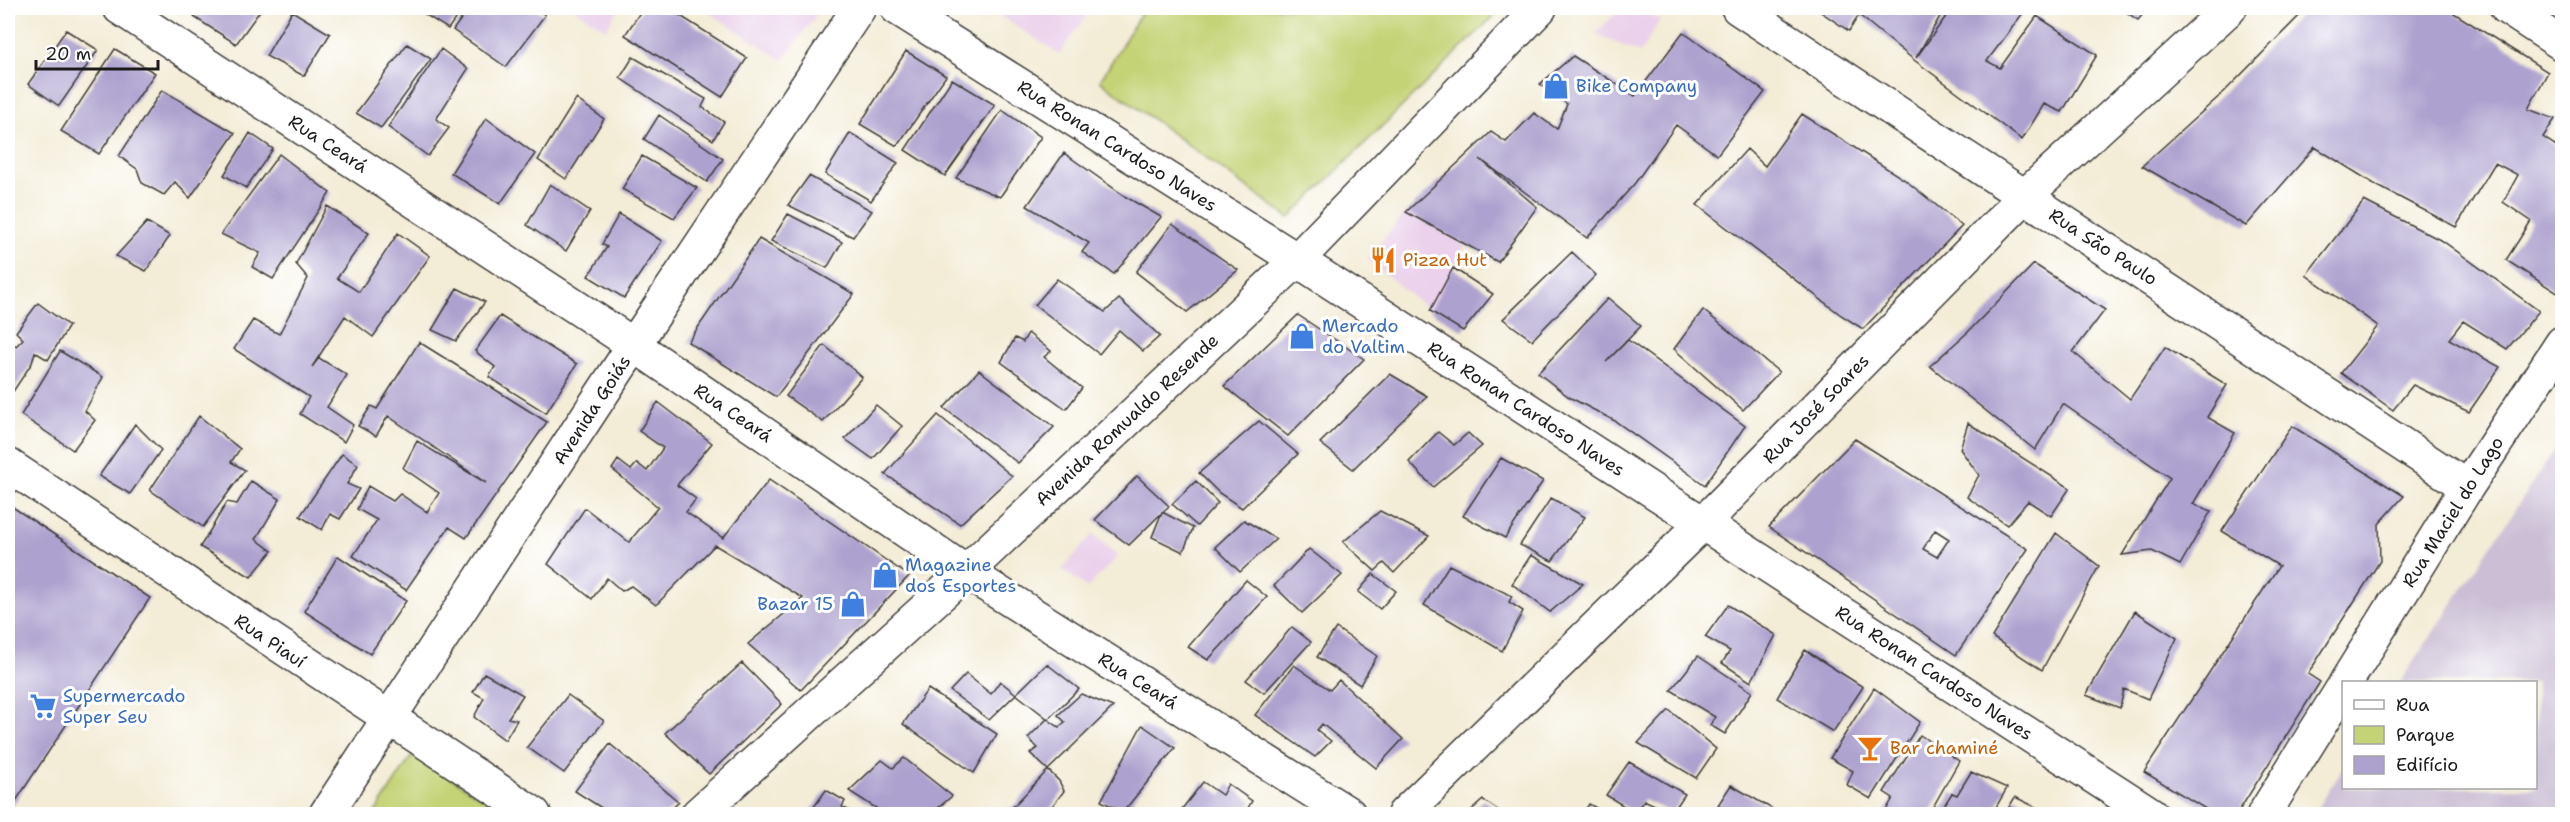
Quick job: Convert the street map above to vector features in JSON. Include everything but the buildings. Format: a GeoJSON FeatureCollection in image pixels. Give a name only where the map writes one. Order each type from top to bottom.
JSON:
{"type":"FeatureCollection","features":[{"type":"Feature","properties":{"kind":"street","name":"Rua Ceará"},"geometry":{"type":"LineString","coordinates":[[120,8],[634,345],[966,572],[1349,814]]}},
{"type":"Feature","properties":{"kind":"street","name":"Avenida Goiás"},"geometry":{"type":"LineString","coordinates":[[326,814],[634,345],[860,8]]}},
{"type":"Feature","properties":{"kind":"street","name":"Rua Ronan Cardoso Naves"},"geometry":{"type":"LineString","coordinates":[[897,8],[1297,260],[2151,814]]}},
{"type":"Feature","properties":{"kind":"street","name":"Avenida Romualdo Resende"},"geometry":{"type":"LineString","coordinates":[[698,814],[966,572],[1297,260],[1540,8]]}},
{"type":"Feature","properties":{"kind":"street","name":"Rua São Paulo"},"geometry":{"type":"LineString","coordinates":[[1738,8],[2467,486]]}},
{"type":"Feature","properties":{"kind":"street","name":"Rua José Soares"},"geometry":{"type":"LineString","coordinates":[[1404,814],[1703,524],[2025,196],[2230,8]]}},
{"type":"Feature","properties":{"kind":"street"},"geometry":{"type":"LineString","coordinates":[[2507,8],[2562,44]]}},
{"type":"Feature","properties":{"kind":"street","name":"Rua Maciel do Lago"},"geometry":{"type":"LineString","coordinates":[[2347,681],[2467,486],[2562,343]]}},
{"type":"Feature","properties":{"kind":"street","name":"Rua Piauí"},"geometry":{"type":"LineString","coordinates":[[8,465],[389,720],[534,814]]}},
{"type":"Feature","properties":{"kind":"street"},"geometry":{"type":"LineString","coordinates":[[2264,814],[2342,688]]}},
{"type":"Feature","properties":{"kind":"shaded area"},"geometry":{"type":"Polygon","coordinates":[[[572,8],[619,8],[606,29],[572,8]]]}},
{"type":"Feature","properties":{"kind":"shaded area"},"geometry":{"type":"Polygon","coordinates":[[[702,8],[821,8],[783,60],[702,8]]]}},
{"type":"Feature","properties":{"kind":"shaded area"},"geometry":{"type":"Polygon","coordinates":[[[988,8],[1092,8],[1059,54],[988,8]]]}},
{"type":"Feature","properties":{"kind":"shaded area"},"geometry":{"type":"Polygon","coordinates":[[[1621,8],[1634,8],[1660,20],[1640,53],[1595,34],[1621,8]]]}},
{"type":"Feature","properties":{"kind":"shaded area"},"geometry":{"type":"Polygon","coordinates":[[[1406,212],[1465,245],[1430,311],[1367,259],[1406,212]]]}},
{"type":"Feature","properties":{"kind":"shaded area"},"geometry":{"type":"Polygon","coordinates":[[[2562,439],[2562,814],[2313,814],[2342,770],[2342,789],[2537,789],[2537,681],[2401,681],[2562,439]]]}},
{"type":"Feature","properties":{"kind":"shaded area"},"geometry":{"type":"Polygon","coordinates":[[[1093,534],[1118,556],[1087,588],[1062,569],[1093,534]]]}},
{"type":"Feature","properties":{"kind":"green space"},"geometry":{"type":"Polygon","coordinates":[[[1144,8],[1502,8],[1289,218],[1100,81],[1144,8]]]}},
{"type":"Feature","properties":{"kind":"green space"},"geometry":{"type":"Polygon","coordinates":[[[413,754],[508,814],[374,814],[413,754]]]}},
{"type":"Feature","properties":{"kind":"place","name":"Bike Company"},"geometry":{"type":"Point","coordinates":[1556,86]}},
{"type":"Feature","properties":{"kind":"place","name":"Pizza Hut"},"geometry":{"type":"Point","coordinates":[1383,260]}},
{"type":"Feature","properties":{"kind":"place","name":"Mercado do Valtim"},"geometry":{"type":"Point","coordinates":[1302,336]}},
{"type":"Feature","properties":{"kind":"place","name":"Magazine dos Esportes"},"geometry":{"type":"Point","coordinates":[885,575]}},
{"type":"Feature","properties":{"kind":"place","name":"Bazar 15"},"geometry":{"type":"Point","coordinates":[853,604]}},
{"type":"Feature","properties":{"kind":"place","name":"Supermercado Super Seu"},"geometry":{"type":"Point","coordinates":[43,706]}},
{"type":"Feature","properties":{"kind":"place","name":"Bar chaminé"},"geometry":{"type":"Point","coordinates":[1870,748]}}]}
